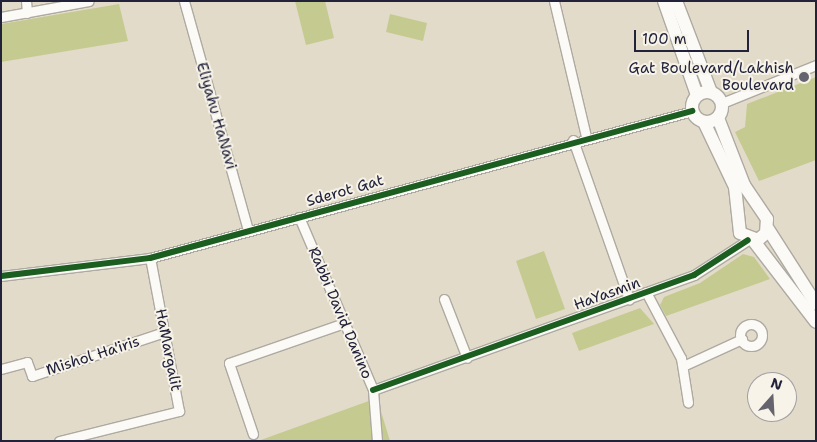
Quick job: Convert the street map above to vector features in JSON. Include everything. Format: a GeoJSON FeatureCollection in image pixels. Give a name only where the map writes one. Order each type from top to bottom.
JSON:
{"type":"FeatureCollection","features":[{"type":"Feature","properties":{"kind":"main road"},"geometry":{"type":"LineString","coordinates":[[664,1],[696,95],[692,111],[704,122],[735,187],[739,224],[816,322]]}},
{"type":"Feature","properties":{"kind":"main road"},"geometry":{"type":"LineString","coordinates":[[676,1],[711,92],[722,103],[718,118],[744,185],[792,272],[816,304]]}},
{"type":"Feature","properties":{"kind":"main road"},"geometry":{"type":"LineString","coordinates":[[696,95],[711,92]]}},
{"type":"Feature","properties":{"kind":"main road"},"geometry":{"type":"LineString","coordinates":[[704,122],[718,118]]}},
{"type":"Feature","properties":{"kind":"main road"},"geometry":{"type":"LineString","coordinates":[[739,224],[751,210],[760,212]]}},
{"type":"Feature","properties":{"kind":"main road"},"geometry":{"type":"LineString","coordinates":[[751,240],[768,229]]}},
{"type":"Feature","properties":{"kind":"street"},"geometry":{"type":"LineString","coordinates":[[26,1],[27,13]]}},
{"type":"Feature","properties":{"kind":"street"},"geometry":{"type":"LineString","coordinates":[[1,17],[89,1]]}},
{"type":"Feature","properties":{"kind":"street","name":"Eliyahu HaNavi"},"geometry":{"type":"LineString","coordinates":[[184,1],[248,230]]}},
{"type":"Feature","properties":{"kind":"street"},"geometry":{"type":"LineString","coordinates":[[554,1],[586,136]]}},
{"type":"Feature","properties":{"kind":"street"},"geometry":{"type":"LineString","coordinates":[[722,103],[816,65]]}},
{"type":"Feature","properties":{"kind":"street","name":"Sderot Gat"},"geometry":{"type":"LineString","coordinates":[[1,276],[150,258],[586,136],[692,111]]}},
{"type":"Feature","properties":{"kind":"street"},"geometry":{"type":"LineString","coordinates":[[573,140],[630,299]]}},
{"type":"Feature","properties":{"kind":"street","name":"Rabbi David Danino"},"geometry":{"type":"LineString","coordinates":[[299,217],[373,390],[377,441]]}},
{"type":"Feature","properties":{"kind":"street","name":"HaYasmin"},"geometry":{"type":"LineString","coordinates":[[720,255],[739,224]]}},
{"type":"Feature","properties":{"kind":"street","name":"HaYasmin"},"geometry":{"type":"LineString","coordinates":[[373,390],[694,275],[720,255],[751,240]]}},
{"type":"Feature","properties":{"kind":"street","name":"HaMargalit"},"geometry":{"type":"LineString","coordinates":[[60,441],[179,410],[150,258]]}},
{"type":"Feature","properties":{"kind":"street"},"geometry":{"type":"LineString","coordinates":[[646,292],[683,366],[688,402]]}},
{"type":"Feature","properties":{"kind":"street"},"geometry":{"type":"LineString","coordinates":[[444,299],[466,358]]}},
{"type":"Feature","properties":{"kind":"street"},"geometry":{"type":"LineString","coordinates":[[252,434],[229,363],[344,323]]}},
{"type":"Feature","properties":{"kind":"street","name":"Mishol Ha'iris"},"geometry":{"type":"LineString","coordinates":[[1,369],[27,362],[32,376],[164,332]]}},
{"type":"Feature","properties":{"kind":"street"},"geometry":{"type":"LineString","coordinates":[[683,366],[742,339]]}},
{"type":"Feature","properties":{"kind":"green space"},"geometry":{"type":"Polygon","coordinates":[[[295,1],[325,1],[334,38],[306,45],[295,1]]]}},
{"type":"Feature","properties":{"kind":"green space"},"geometry":{"type":"Polygon","coordinates":[[[119,4],[128,41],[1,62],[1,24],[119,4]]]}},
{"type":"Feature","properties":{"kind":"green space"},"geometry":{"type":"Polygon","coordinates":[[[390,14],[427,23],[423,41],[386,32],[390,14]]]}},
{"type":"Feature","properties":{"kind":"green space"},"geometry":{"type":"Polygon","coordinates":[[[816,77],[816,160],[759,181],[735,132],[745,127],[747,104],[816,77]]]}},
{"type":"Feature","properties":{"kind":"green space"},"geometry":{"type":"Polygon","coordinates":[[[544,251],[565,309],[536,319],[516,261],[544,251]]]}},
{"type":"Feature","properties":{"kind":"green space"},"geometry":{"type":"Polygon","coordinates":[[[743,254],[754,257],[770,279],[666,316],[660,305],[664,297],[700,283],[743,254]]]}},
{"type":"Feature","properties":{"kind":"green space"},"geometry":{"type":"Polygon","coordinates":[[[640,308],[654,324],[579,351],[572,333],[640,308]]]}},
{"type":"Feature","properties":{"kind":"green space"},"geometry":{"type":"Polygon","coordinates":[[[377,398],[390,441],[258,441],[377,398]]]}},
{"type":"Feature","properties":{"kind":"cycle path"},"geometry":{"type":"LineString","coordinates":[[1,276],[150,258],[692,111]]}},
{"type":"Feature","properties":{"kind":"cycle path"},"geometry":{"type":"LineString","coordinates":[[373,390],[694,275],[748,240]]}},
{"type":"Feature","properties":{"kind":"place","name":"Gat Boulevard/Lakhish Boulevard"},"geometry":{"type":"Point","coordinates":[804,77]}}]}
